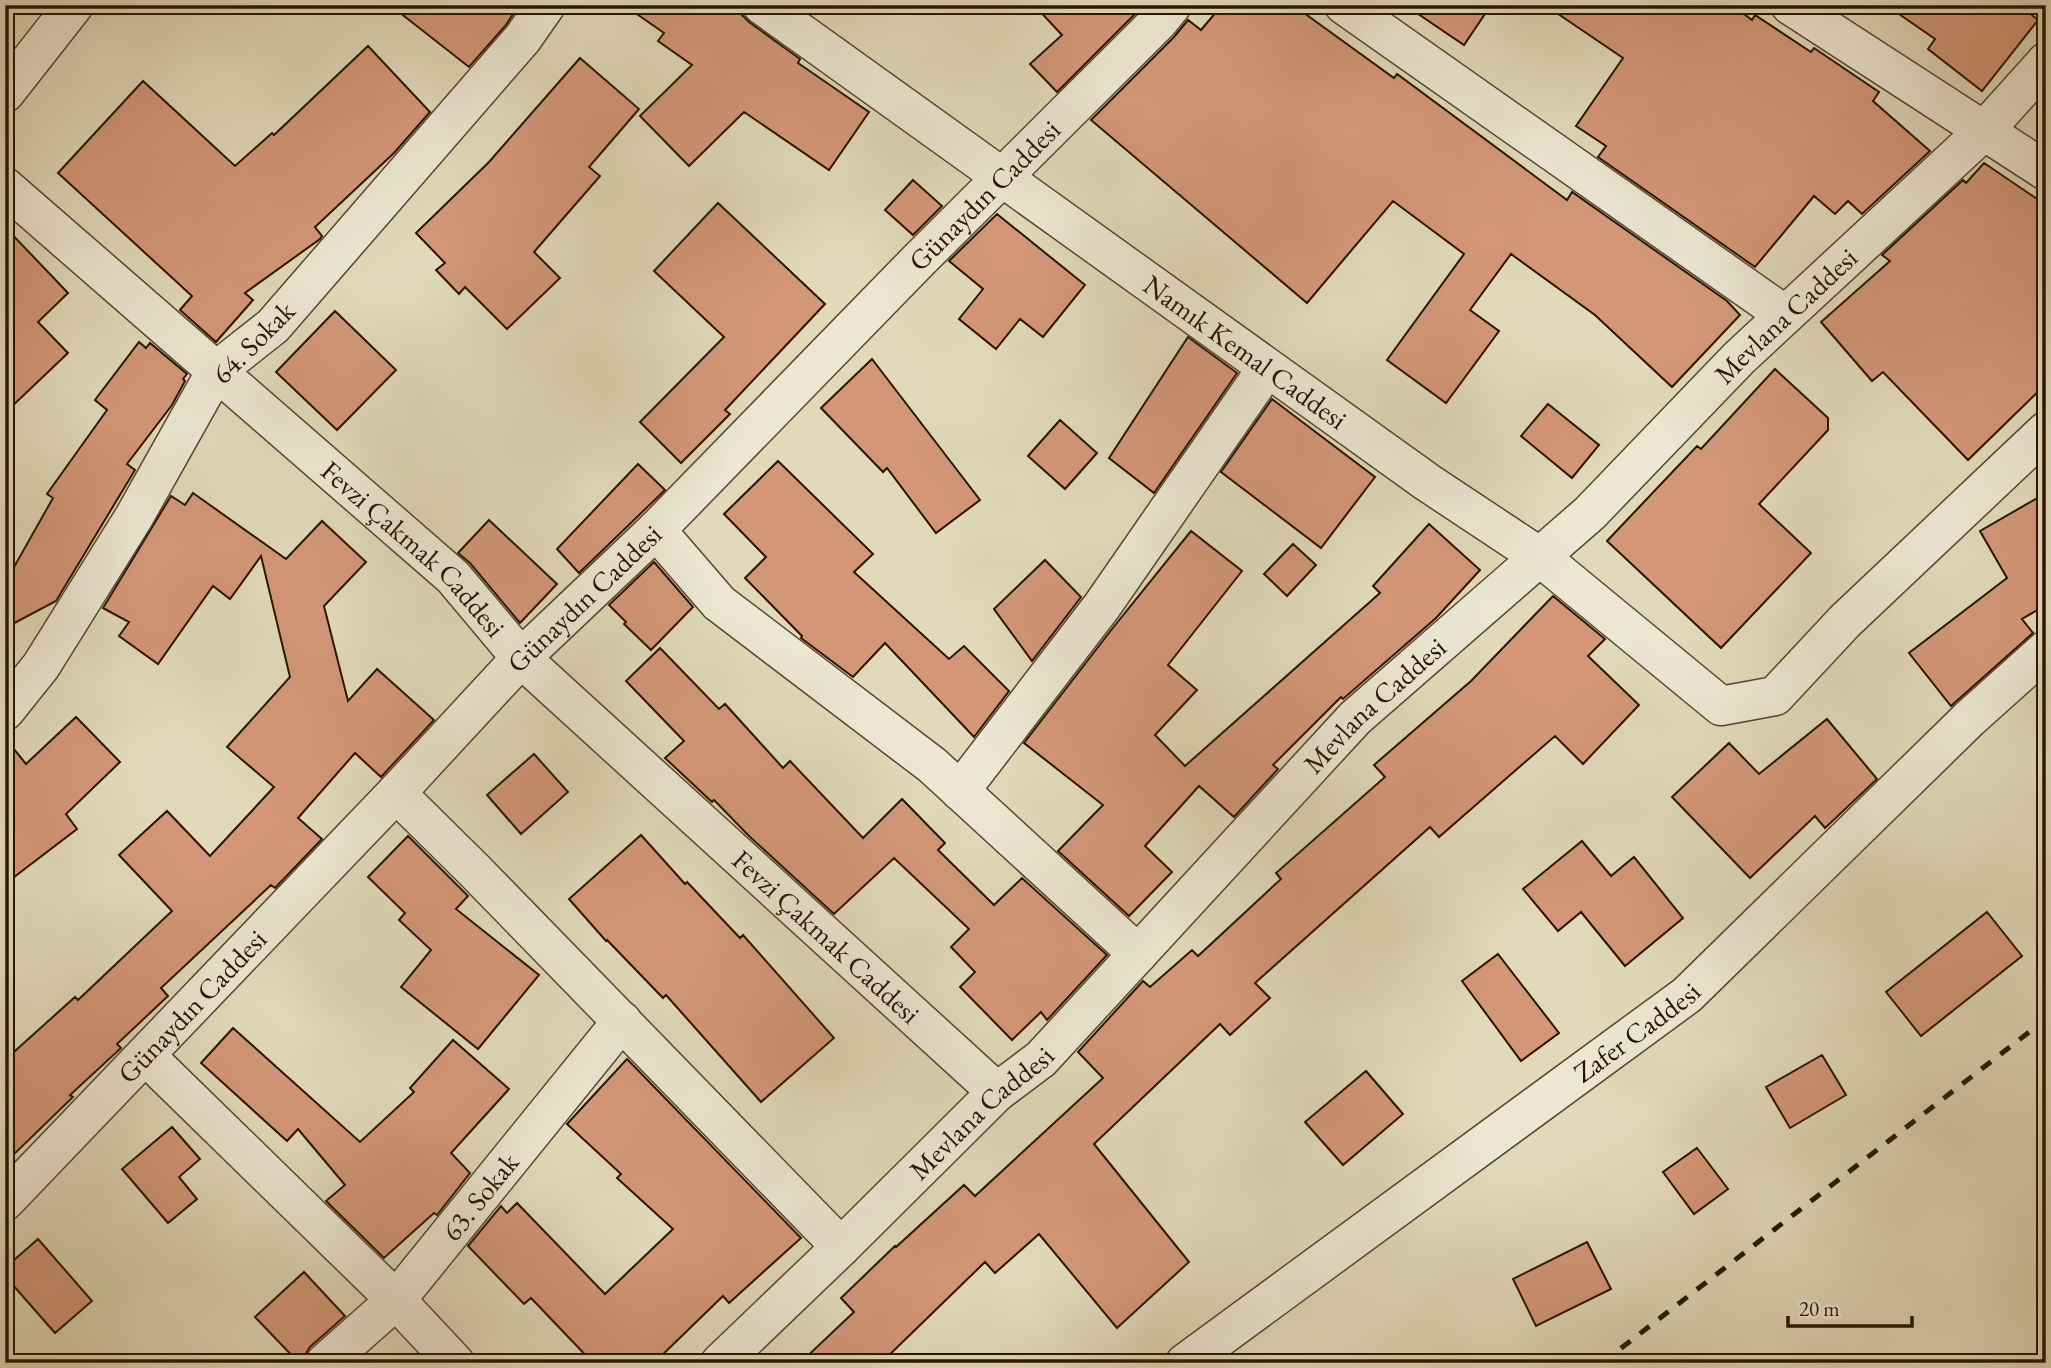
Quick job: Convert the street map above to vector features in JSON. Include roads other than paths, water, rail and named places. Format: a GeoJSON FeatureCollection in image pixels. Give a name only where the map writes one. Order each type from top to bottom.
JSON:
{"type":"FeatureCollection","features":[{"type":"Feature","properties":{"kind":"street"},"geometry":{"type":"LineString","coordinates":[[5,93],[74,5]]}},
{"type":"Feature","properties":{"kind":"street","name":"64. Sokak"},"geometry":{"type":"LineString","coordinates":[[5,711],[41,666],[134,517],[216,371],[274,326],[523,38],[546,5]]}},
{"type":"Feature","properties":{"kind":"street","name":"Namık Kemal Caddesi"},"geometry":{"type":"LineString","coordinates":[[762,5],[1427,482],[1540,557],[1721,706],[1775,696],[1845,621],[2046,431]]}},
{"type":"Feature","properties":{"kind":"street","name":"Günaydın Caddesi"},"geometry":{"type":"LineString","coordinates":[[8,1193],[145,1055],[521,658],[656,530],[1172,5]]}},
{"type":"Feature","properties":{"kind":"street"},"geometry":{"type":"LineString","coordinates":[[1343,5],[1785,315]]}},
{"type":"Feature","properties":{"kind":"street"},"geometry":{"type":"LineString","coordinates":[[1790,5],[2046,171]]}},
{"type":"Feature","properties":{"kind":"street","name":"Mevlana Caddesi"},"geometry":{"type":"LineString","coordinates":[[720,1363],[997,1092],[1041,1059],[1355,718],[1590,513],[1739,358],[1984,131],[2046,62]]}},
{"type":"Feature","properties":{"kind":"street","name":"Fevzi Çakmak Caddesi"},"geometry":{"type":"LineString","coordinates":[[5,187],[453,577],[521,658],[997,1092]]}},
{"type":"Feature","properties":{"kind":"street"},"geometry":{"type":"LineString","coordinates":[[960,791],[1102,606],[1267,368]]}},
{"type":"Feature","properties":{"kind":"street"},"geometry":{"type":"LineString","coordinates":[[656,530],[719,603],[932,765],[1138,954]]}},
{"type":"Feature","properties":{"kind":"street","name":"Zafer Caddesi"},"geometry":{"type":"LineString","coordinates":[[1185,1363],[1687,995],[1969,719],[2046,650]]}},
{"type":"Feature","properties":{"kind":"street"},"geometry":{"type":"LineString","coordinates":[[396,793],[841,1247]]}},
{"type":"Feature","properties":{"kind":"street","name":"63. Sokak"},"geometry":{"type":"LineString","coordinates":[[325,1363],[396,1300],[622,1021]]}},
{"type":"Feature","properties":{"kind":"street"},"geometry":{"type":"LineString","coordinates":[[145,1055],[396,1300],[454,1363]]}},
{"type":"Feature","properties":{"kind":"railway"},"geometry":{"type":"LineString","coordinates":[[1602,1363],[2046,1019]]}}]}
